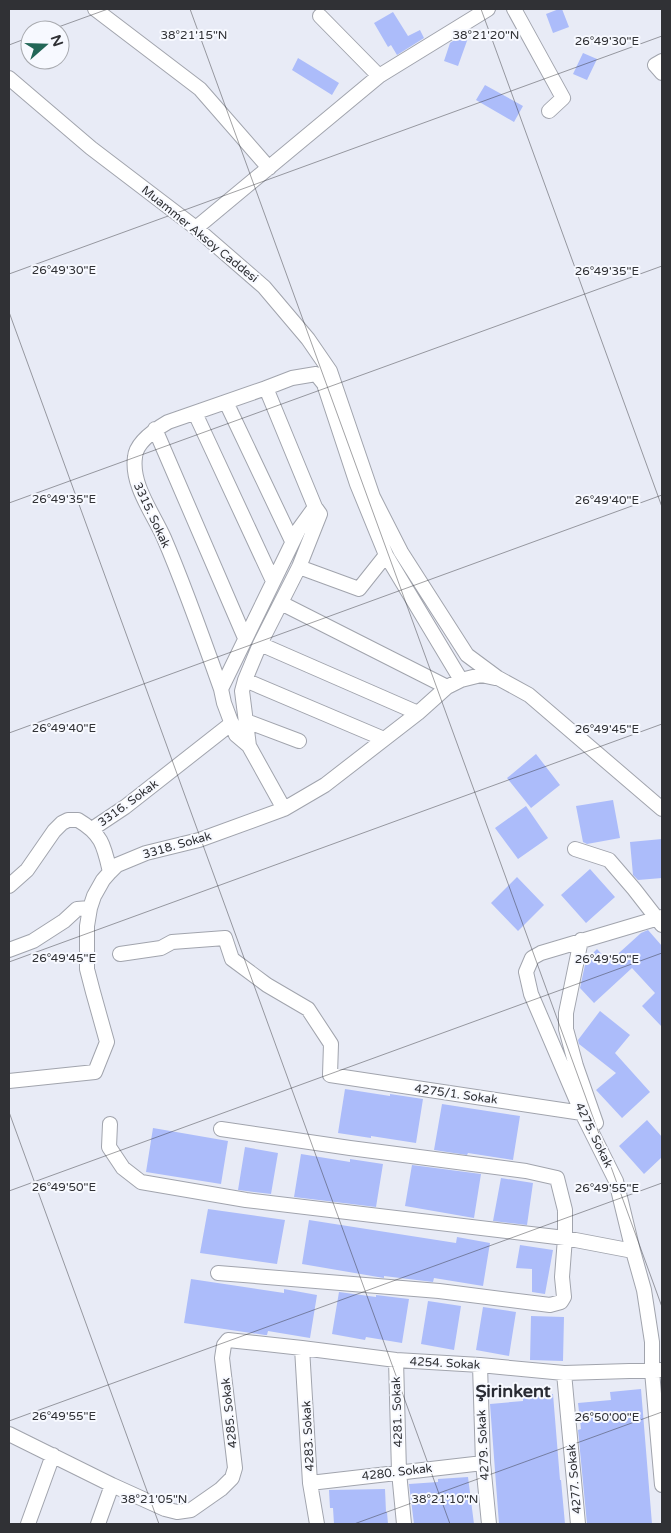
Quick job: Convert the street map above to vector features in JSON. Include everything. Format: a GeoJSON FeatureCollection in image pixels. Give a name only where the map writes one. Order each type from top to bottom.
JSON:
{"type":"FeatureCollection","features":[{"type":"Feature","properties":{"kind":"street"},"geometry":{"type":"LineString","coordinates":[[95,9],[200,89],[269,168]]}},
{"type":"Feature","properties":{"kind":"street"},"geometry":{"type":"LineString","coordinates":[[196,228],[379,76],[488,9]]}},
{"type":"Feature","properties":{"kind":"street"},"geometry":{"type":"LineString","coordinates":[[514,9],[563,98],[550,111]]}},
{"type":"Feature","properties":{"kind":"street"},"geometry":{"type":"LineString","coordinates":[[320,16],[379,76]]}},
{"type":"Feature","properties":{"kind":"street"},"geometry":{"type":"LineString","coordinates":[[662,61],[656,64],[662,72]]}},
{"type":"Feature","properties":{"kind":"street","name":"Muammer Aksoy Caddesi"},"geometry":{"type":"LineString","coordinates":[[9,78],[90,148],[196,228],[264,287],[308,339],[330,371],[373,497],[400,552],[467,655],[498,678],[529,695],[662,809]]}},
{"type":"Feature","properties":{"kind":"street","name":"3315. Sokak"},"geometry":{"type":"LineString","coordinates":[[249,746],[236,735],[221,689],[164,538],[135,478],[134,455],[144,440],[155,429],[168,422],[292,378],[316,374],[324,384],[357,484],[386,555]]}},
{"type":"Feature","properties":{"kind":"street"},"geometry":{"type":"LineString","coordinates":[[266,388],[315,507],[320,514],[299,567],[260,644],[242,691],[249,746],[284,809]]}},
{"type":"Feature","properties":{"kind":"street"},"geometry":{"type":"LineString","coordinates":[[226,402],[292,541]]}},
{"type":"Feature","properties":{"kind":"street"},"geometry":{"type":"LineString","coordinates":[[195,413],[273,581]]}},
{"type":"Feature","properties":{"kind":"street"},"geometry":{"type":"LineString","coordinates":[[155,429],[245,638]]}},
{"type":"Feature","properties":{"kind":"street"},"geometry":{"type":"LineString","coordinates":[[221,689],[292,541],[315,507]]}},
{"type":"Feature","properties":{"kind":"street"},"geometry":{"type":"LineString","coordinates":[[299,567],[359,589],[386,555],[461,680]]}},
{"type":"Feature","properties":{"kind":"street"},"geometry":{"type":"LineString","coordinates":[[281,603],[447,687]]}},
{"type":"Feature","properties":{"kind":"street"},"geometry":{"type":"LineString","coordinates":[[260,644],[418,712]]}},
{"type":"Feature","properties":{"kind":"street","name":"3318. Sokak"},"geometry":{"type":"LineString","coordinates":[[9,1081],[95,1072],[107,1042],[87,969],[87,926],[94,896],[103,880],[118,865],[146,853],[199,840],[284,809],[325,785],[447,687],[461,680],[481,675],[498,678]]}},
{"type":"Feature","properties":{"kind":"street"},"geometry":{"type":"LineString","coordinates":[[245,680],[384,739]]}},
{"type":"Feature","properties":{"kind":"street"},"geometry":{"type":"LineString","coordinates":[[246,721],[299,741]]}},
{"type":"Feature","properties":{"kind":"street","name":"3316. Sokak"},"geometry":{"type":"LineString","coordinates":[[9,886],[28,870],[50,837],[62,823],[68,820],[78,820],[92,830],[125,807],[232,723]]}},
{"type":"Feature","properties":{"kind":"street"},"geometry":{"type":"LineString","coordinates":[[92,830],[97,834],[101,842],[110,872]]}},
{"type":"Feature","properties":{"kind":"street"},"geometry":{"type":"LineString","coordinates":[[575,849],[609,860],[661,920]]}},
{"type":"Feature","properties":{"kind":"street"},"geometry":{"type":"LineString","coordinates":[[9,950],[33,941],[64,921],[77,909],[90,908]]}},
{"type":"Feature","properties":{"kind":"street","name":"4275. Sokak"},"geometry":{"type":"LineString","coordinates":[[661,920],[540,952],[532,958],[526,972],[532,994],[582,1113],[616,1181],[632,1251],[644,1290],[657,1371],[662,1485]]}},
{"type":"Feature","properties":{"kind":"street","name":"4275/1. Sokak"},"geometry":{"type":"LineString","coordinates":[[120,954],[161,948],[172,942],[225,938],[232,959],[267,985],[308,1008],[331,1044],[330,1075],[582,1113]]}},
{"type":"Feature","properties":{"kind":"street"},"geometry":{"type":"LineString","coordinates":[[581,940],[566,1013],[566,1029],[576,1066],[616,1181]]}},
{"type":"Feature","properties":{"kind":"street"},"geometry":{"type":"LineString","coordinates":[[110,1124],[109,1147],[123,1168],[141,1182],[246,1200],[566,1238],[632,1251]]}},
{"type":"Feature","properties":{"kind":"street"},"geometry":{"type":"LineString","coordinates":[[218,1273],[439,1291],[550,1305],[562,1302],[564,1296],[562,1277],[566,1238],[566,1210],[557,1178],[526,1171],[221,1129]]}},
{"type":"Feature","properties":{"kind":"street","name":"4254. Sokak"},"geometry":{"type":"LineString","coordinates":[[222,1358],[224,1345],[228,1340],[396,1360],[564,1373],[657,1371]]}},
{"type":"Feature","properties":{"kind":"street","name":"4283. Sokak"},"geometry":{"type":"LineString","coordinates":[[302,1348],[310,1483],[318,1524]]}},
{"type":"Feature","properties":{"kind":"street","name":"4285. Sokak"},"geometry":{"type":"LineString","coordinates":[[112,1485],[177,1512],[190,1510],[232,1478],[235,1468],[222,1358]]}},
{"type":"Feature","properties":{"kind":"street","name":"4281. Sokak"},"geometry":{"type":"LineString","coordinates":[[396,1360],[399,1472],[404,1524]]}},
{"type":"Feature","properties":{"kind":"street","name":"4279. Sokak"},"geometry":{"type":"LineString","coordinates":[[480,1365],[483,1463],[489,1524]]}},
{"type":"Feature","properties":{"kind":"street","name":"4277. Sokak"},"geometry":{"type":"LineString","coordinates":[[564,1373],[578,1524]]}},
{"type":"Feature","properties":{"kind":"street"},"geometry":{"type":"LineString","coordinates":[[9,1434],[112,1485],[98,1524]]}},
{"type":"Feature","properties":{"kind":"street"},"geometry":{"type":"LineString","coordinates":[[28,1524],[53,1455]]}},
{"type":"Feature","properties":{"kind":"street","name":"4280. Sokak"},"geometry":{"type":"LineString","coordinates":[[310,1483],[483,1463]]}},
{"type":"Feature","properties":{"kind":"building"},"geometry":{"type":"Polygon","coordinates":[[[562,9],[569,27],[553,33],[546,14],[562,9]]]}},
{"type":"Feature","properties":{"kind":"building"},"geometry":{"type":"Polygon","coordinates":[[[393,12],[408,36],[420,30],[424,38],[397,55],[391,45],[388,47],[374,23],[393,12]]]}},
{"type":"Feature","properties":{"kind":"building"},"geometry":{"type":"Polygon","coordinates":[[[462,35],[468,38],[458,66],[444,61],[450,43],[462,35]]]}},
{"type":"Feature","properties":{"kind":"building"},"geometry":{"type":"Polygon","coordinates":[[[583,53],[597,59],[587,80],[573,74],[583,53]]]}},
{"type":"Feature","properties":{"kind":"building"},"geometry":{"type":"Polygon","coordinates":[[[298,58],[339,83],[332,95],[292,70],[298,58]]]}},
{"type":"Feature","properties":{"kind":"building"},"geometry":{"type":"Polygon","coordinates":[[[485,85],[523,106],[514,122],[476,100],[485,85]]]}},
{"type":"Feature","properties":{"kind":"building"},"geometry":{"type":"Polygon","coordinates":[[[536,754],[560,785],[531,808],[507,778],[536,754]]]}},
{"type":"Feature","properties":{"kind":"building"},"geometry":{"type":"Polygon","coordinates":[[[613,800],[620,838],[587,844],[583,842],[576,806],[613,800]]]}},
{"type":"Feature","properties":{"kind":"building"},"geometry":{"type":"Polygon","coordinates":[[[526,806],[548,838],[518,859],[495,828],[526,806]]]}},
{"type":"Feature","properties":{"kind":"building"},"geometry":{"type":"Polygon","coordinates":[[[662,839],[662,878],[638,880],[633,875],[630,842],[662,839]]]}},
{"type":"Feature","properties":{"kind":"building"},"geometry":{"type":"Polygon","coordinates":[[[590,869],[615,897],[586,923],[561,895],[590,869]]]}},
{"type":"Feature","properties":{"kind":"building"},"geometry":{"type":"Polygon","coordinates":[[[517,877],[544,905],[518,931],[491,903],[517,877]]]}},
{"type":"Feature","properties":{"kind":"building"},"geometry":{"type":"Polygon","coordinates":[[[648,930],[662,946],[662,1027],[642,1006],[655,993],[632,968],[594,1003],[580,988],[586,960],[597,949],[609,962],[641,933],[648,930]]]}},
{"type":"Feature","properties":{"kind":"building"},"geometry":{"type":"Polygon","coordinates":[[[600,1011],[630,1035],[615,1053],[650,1092],[622,1118],[596,1090],[616,1073],[579,1044],[578,1040],[600,1011]]]}},
{"type":"Feature","properties":{"kind":"building"},"geometry":{"type":"Polygon","coordinates":[[[345,1089],[423,1099],[416,1143],[338,1133],[345,1089]]]}},
{"type":"Feature","properties":{"kind":"building"},"geometry":{"type":"Polygon","coordinates":[[[442,1104],[520,1116],[513,1160],[434,1150],[442,1104]]]}},
{"type":"Feature","properties":{"kind":"building"},"geometry":{"type":"Polygon","coordinates":[[[647,1120],[662,1137],[662,1157],[644,1174],[619,1146],[647,1120]]]}},
{"type":"Feature","properties":{"kind":"building"},"geometry":{"type":"Polygon","coordinates":[[[153,1128],[228,1141],[221,1184],[146,1172],[153,1128]]]}},
{"type":"Feature","properties":{"kind":"building"},"geometry":{"type":"Polygon","coordinates":[[[245,1147],[278,1153],[271,1194],[238,1190],[245,1147]]]}},
{"type":"Feature","properties":{"kind":"building"},"geometry":{"type":"Polygon","coordinates":[[[301,1154],[350,1162],[350,1159],[383,1164],[376,1207],[294,1197],[301,1154]]]}},
{"type":"Feature","properties":{"kind":"building"},"geometry":{"type":"Polygon","coordinates":[[[412,1165],[481,1174],[474,1218],[405,1206],[412,1165]]]}},
{"type":"Feature","properties":{"kind":"building"},"geometry":{"type":"Polygon","coordinates":[[[501,1178],[533,1183],[527,1225],[493,1221],[501,1178]]]}},
{"type":"Feature","properties":{"kind":"building"},"geometry":{"type":"Polygon","coordinates":[[[208,1209],[285,1220],[277,1264],[200,1253],[208,1209]]]}},
{"type":"Feature","properties":{"kind":"building"},"geometry":{"type":"Polygon","coordinates":[[[309,1220],[456,1243],[457,1237],[490,1243],[483,1286],[434,1278],[433,1282],[384,1276],[384,1278],[302,1264],[309,1220]]]}},
{"type":"Feature","properties":{"kind":"building"},"geometry":{"type":"Polygon","coordinates":[[[520,1245],[553,1250],[545,1294],[532,1292],[532,1269],[516,1268],[520,1245]]]}},
{"type":"Feature","properties":{"kind":"building"},"geometry":{"type":"Polygon","coordinates":[[[191,1279],[284,1293],[284,1289],[317,1295],[310,1338],[268,1331],[267,1335],[265,1335],[184,1323],[191,1279]]]}},
{"type":"Feature","properties":{"kind":"building"},"geometry":{"type":"Polygon","coordinates":[[[339,1292],[409,1299],[402,1343],[366,1337],[365,1340],[332,1334],[339,1292]]]}},
{"type":"Feature","properties":{"kind":"building"},"geometry":{"type":"Polygon","coordinates":[[[428,1301],[461,1306],[454,1350],[421,1344],[428,1301]]]}},
{"type":"Feature","properties":{"kind":"building"},"geometry":{"type":"Polygon","coordinates":[[[483,1307],[516,1312],[509,1356],[476,1350],[483,1307]]]}},
{"type":"Feature","properties":{"kind":"building"},"geometry":{"type":"Polygon","coordinates":[[[531,1316],[564,1317],[563,1361],[530,1360],[531,1316]]]}},
{"type":"Feature","properties":{"kind":"building"},"geometry":{"type":"Polygon","coordinates":[[[641,1389],[652,1524],[587,1524],[578,1430],[581,1429],[578,1403],[611,1400],[610,1392],[641,1389]]]}},
{"type":"Feature","properties":{"kind":"building"},"geometry":{"type":"Polygon","coordinates":[[[553,1394],[565,1524],[499,1524],[490,1404],[523,1401],[523,1397],[553,1394]]]}},
{"type":"Feature","properties":{"kind":"building"},"geometry":{"type":"Polygon","coordinates":[[[468,1477],[474,1524],[414,1524],[409,1484],[438,1482],[438,1479],[468,1477]]]}},
{"type":"Feature","properties":{"kind":"building"},"geometry":{"type":"Polygon","coordinates":[[[385,1489],[388,1524],[334,1524],[333,1508],[330,1508],[329,1490],[385,1489]]]}},
{"type":"Feature","properties":{"kind":"district","name":"Şirinkent"},"geometry":{"type":"Point","coordinates":[513,1391]}}]}
